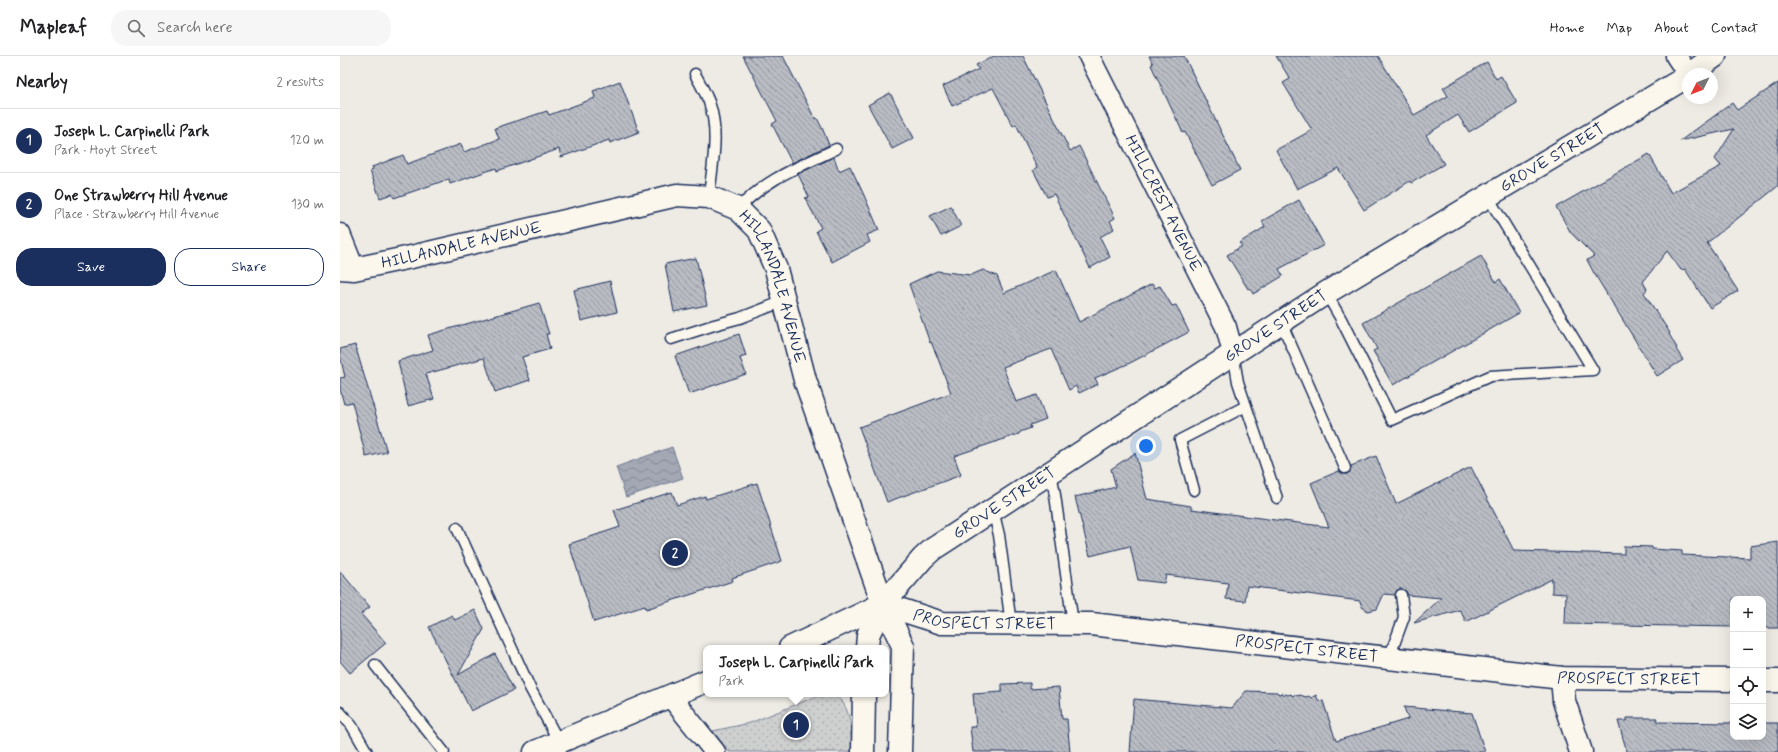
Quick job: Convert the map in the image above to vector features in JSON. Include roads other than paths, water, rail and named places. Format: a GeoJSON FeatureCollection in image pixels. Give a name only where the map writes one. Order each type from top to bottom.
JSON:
{"type":"FeatureCollection","features":[{"type":"Feature","properties":{"kind":"main road","name":"GROVE STREET"},"geometry":{"type":"LineString","coordinates":[[1699,68],[1715,56]]}},
{"type":"Feature","properties":{"kind":"main road","name":"GROVE STREET"},"geometry":{"type":"LineString","coordinates":[[883,604],[923,558],[933,549],[1050,472],[1326,293],[1682,79]]}},
{"type":"Feature","properties":{"kind":"main road","name":"HILLANDALE AVENUE"},"geometry":{"type":"LineString","coordinates":[[347,268],[472,243],[677,195],[709,197],[738,209],[759,230],[776,269],[805,380],[883,604],[903,646],[900,752]]}},
{"type":"Feature","properties":{"kind":"main road","name":"PROSPECT STREET"},"geometry":{"type":"LineString","coordinates":[[883,604],[942,623],[1091,624],[1562,678],[1730,680]]}},
{"type":"Feature","properties":{"kind":"main road"},"geometry":{"type":"LineString","coordinates":[[796,645],[883,604]]}},
{"type":"Feature","properties":{"kind":"main road"},"geometry":{"type":"LineString","coordinates":[[867,645],[868,635],[883,604]]}},
{"type":"Feature","properties":{"kind":"main road"},"geometry":{"type":"LineString","coordinates":[[1562,678],[1564,701],[1581,752]]}},
{"type":"Feature","properties":{"kind":"main road"},"geometry":{"type":"LineString","coordinates":[[1766,681],[1778,681]]}},
{"type":"Feature","properties":{"kind":"main road"},"geometry":{"type":"LineString","coordinates":[[535,752],[703,682]]}},
{"type":"Feature","properties":{"kind":"main road"},"geometry":{"type":"LineString","coordinates":[[863,752],[864,697]]}},
{"type":"Feature","properties":{"kind":"street","name":"HILLCREST AVENUE"},"geometry":{"type":"LineString","coordinates":[[1089,56],[1226,327],[1233,353]]}},
{"type":"Feature","properties":{"kind":"street"},"geometry":{"type":"LineString","coordinates":[[1676,56],[1684,68]]}},
{"type":"Feature","properties":{"kind":"street","name":"HILLANDALE AVENUE"},"geometry":{"type":"LineString","coordinates":[[340,234],[347,268]]}},
{"type":"Feature","properties":{"kind":"street"},"geometry":{"type":"LineString","coordinates":[[670,696],[715,752]]}},
{"type":"Feature","properties":{"kind":"lane"},"geometry":{"type":"LineString","coordinates":[[696,74],[709,102],[714,121],[715,138],[709,197]]}},
{"type":"Feature","properties":{"kind":"lane"},"geometry":{"type":"LineString","coordinates":[[738,209],[750,196],[773,179],[836,149]]}},
{"type":"Feature","properties":{"kind":"lane"},"geometry":{"type":"LineString","coordinates":[[1326,293],[1392,420],[1490,376],[1593,370],[1488,197]]}},
{"type":"Feature","properties":{"kind":"lane"},"geometry":{"type":"LineString","coordinates":[[671,339],[740,318],[784,301]]}},
{"type":"Feature","properties":{"kind":"lane"},"geometry":{"type":"LineString","coordinates":[[1281,322],[1345,468]]}},
{"type":"Feature","properties":{"kind":"lane"},"geometry":{"type":"LineString","coordinates":[[1233,353],[1238,382],[1277,498]]}},
{"type":"Feature","properties":{"kind":"lane"},"geometry":{"type":"LineString","coordinates":[[1194,490],[1180,440],[1246,406]]}},
{"type":"Feature","properties":{"kind":"lane"},"geometry":{"type":"LineString","coordinates":[[1050,472],[1055,495],[1073,624]]}},
{"type":"Feature","properties":{"kind":"lane"},"geometry":{"type":"LineString","coordinates":[[993,510],[999,535],[1011,624]]}},
{"type":"Feature","properties":{"kind":"lane"},"geometry":{"type":"LineString","coordinates":[[457,528],[530,688],[559,742]]}},
{"type":"Feature","properties":{"kind":"lane"},"geometry":{"type":"LineString","coordinates":[[1389,658],[1404,617],[1401,595]]}},
{"type":"Feature","properties":{"kind":"lane"},"geometry":{"type":"LineString","coordinates":[[375,665],[444,752]]}},
{"type":"Feature","properties":{"kind":"lane"},"geometry":{"type":"LineString","coordinates":[[340,712],[352,726],[367,752]]}},
{"type":"Feature","properties":{"kind":"water"},"geometry":{"type":"Polygon","coordinates":[[[672,447],[683,478],[626,497],[616,467],[672,447]]]}},
{"type":"Feature","properties":{"kind":"place","name":"One Strawberry Hill Avenue"},"geometry":{"type":"Point","coordinates":[675,553]}},
{"type":"Feature","properties":{"kind":"place","name":"Joseph L. Carpinelli Park"},"geometry":{"type":"Point","coordinates":[796,725]}}]}
